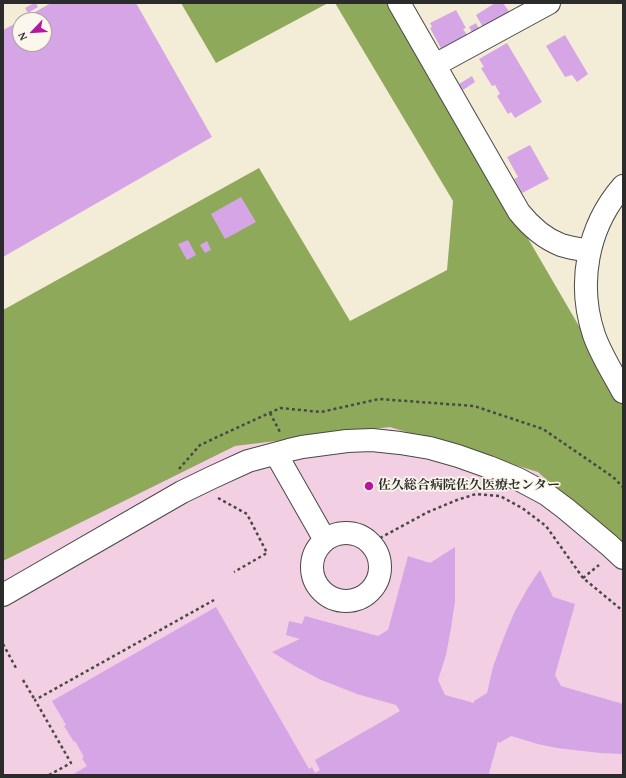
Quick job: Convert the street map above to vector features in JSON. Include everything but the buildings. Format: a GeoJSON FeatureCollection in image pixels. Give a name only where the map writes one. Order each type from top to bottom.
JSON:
{"type":"FeatureCollection","features":[{"type":"Feature","properties":{"kind":"street"},"geometry":{"type":"LineString","coordinates":[[400,3],[519,212],[539,234],[562,245],[589,251]]}},
{"type":"Feature","properties":{"kind":"street"},"geometry":{"type":"LineString","coordinates":[[435,65],[548,3]]}},
{"type":"Feature","properties":{"kind":"street"},"geometry":{"type":"LineString","coordinates":[[621,384],[602,355],[594,335],[588,308],[586,268],[589,251],[601,219],[623,186]]}},
{"type":"Feature","properties":{"kind":"street"},"geometry":{"type":"LineString","coordinates":[[279,444],[289,450],[348,441],[372,440],[430,448],[458,456],[518,479],[546,494],[566,509],[623,558]]}},
{"type":"Feature","properties":{"kind":"street"},"geometry":{"type":"LineString","coordinates":[[279,444],[325,540]]}},
{"type":"Feature","properties":{"kind":"street"},"geometry":{"type":"LineString","coordinates":[[3,595],[182,492],[248,461],[279,444]]}},
{"type":"Feature","properties":{"kind":"path"},"geometry":{"type":"LineString","coordinates":[[270,413],[279,444]]}},
{"type":"Feature","properties":{"kind":"path"},"geometry":{"type":"LineString","coordinates":[[380,538],[428,512],[457,500],[476,494],[500,496],[522,508],[546,526],[583,578],[623,610]]}},
{"type":"Feature","properties":{"kind":"path"},"geometry":{"type":"LineString","coordinates":[[217,497],[247,514],[267,553],[234,572]]}},
{"type":"Feature","properties":{"kind":"path"},"geometry":{"type":"LineString","coordinates":[[583,578],[601,563]]}},
{"type":"Feature","properties":{"kind":"path"},"geometry":{"type":"LineString","coordinates":[[35,700],[214,600]]}},
{"type":"Feature","properties":{"kind":"path"},"geometry":{"type":"LineString","coordinates":[[3,644],[16,668]]}},
{"type":"Feature","properties":{"kind":"path"},"geometry":{"type":"LineString","coordinates":[[23,680],[71,763],[49,775]]}},
{"type":"Feature","properties":{"kind":"shaded area","name":"佐久総合病院佐久医療センター"},"geometry":{"type":"Polygon","coordinates":[[[525,249],[623,422],[623,775],[3,775],[3,551],[525,249]]]}},
{"type":"Feature","properties":{"kind":"green space"},"geometry":{"type":"Polygon","coordinates":[[[181,3],[328,3],[216,63],[181,3]]]}},
{"type":"Feature","properties":{"kind":"green space"},"geometry":{"type":"Polygon","coordinates":[[[335,3],[391,3],[583,333],[623,406],[623,549],[538,472],[390,427],[235,446],[3,561],[3,310],[259,168],[350,321],[447,270],[453,201],[335,3]]]}},
{"type":"Feature","properties":{"kind":"place","name":"佐久総合病院佐久医療センター"},"geometry":{"type":"Point","coordinates":[369,486]}}]}
